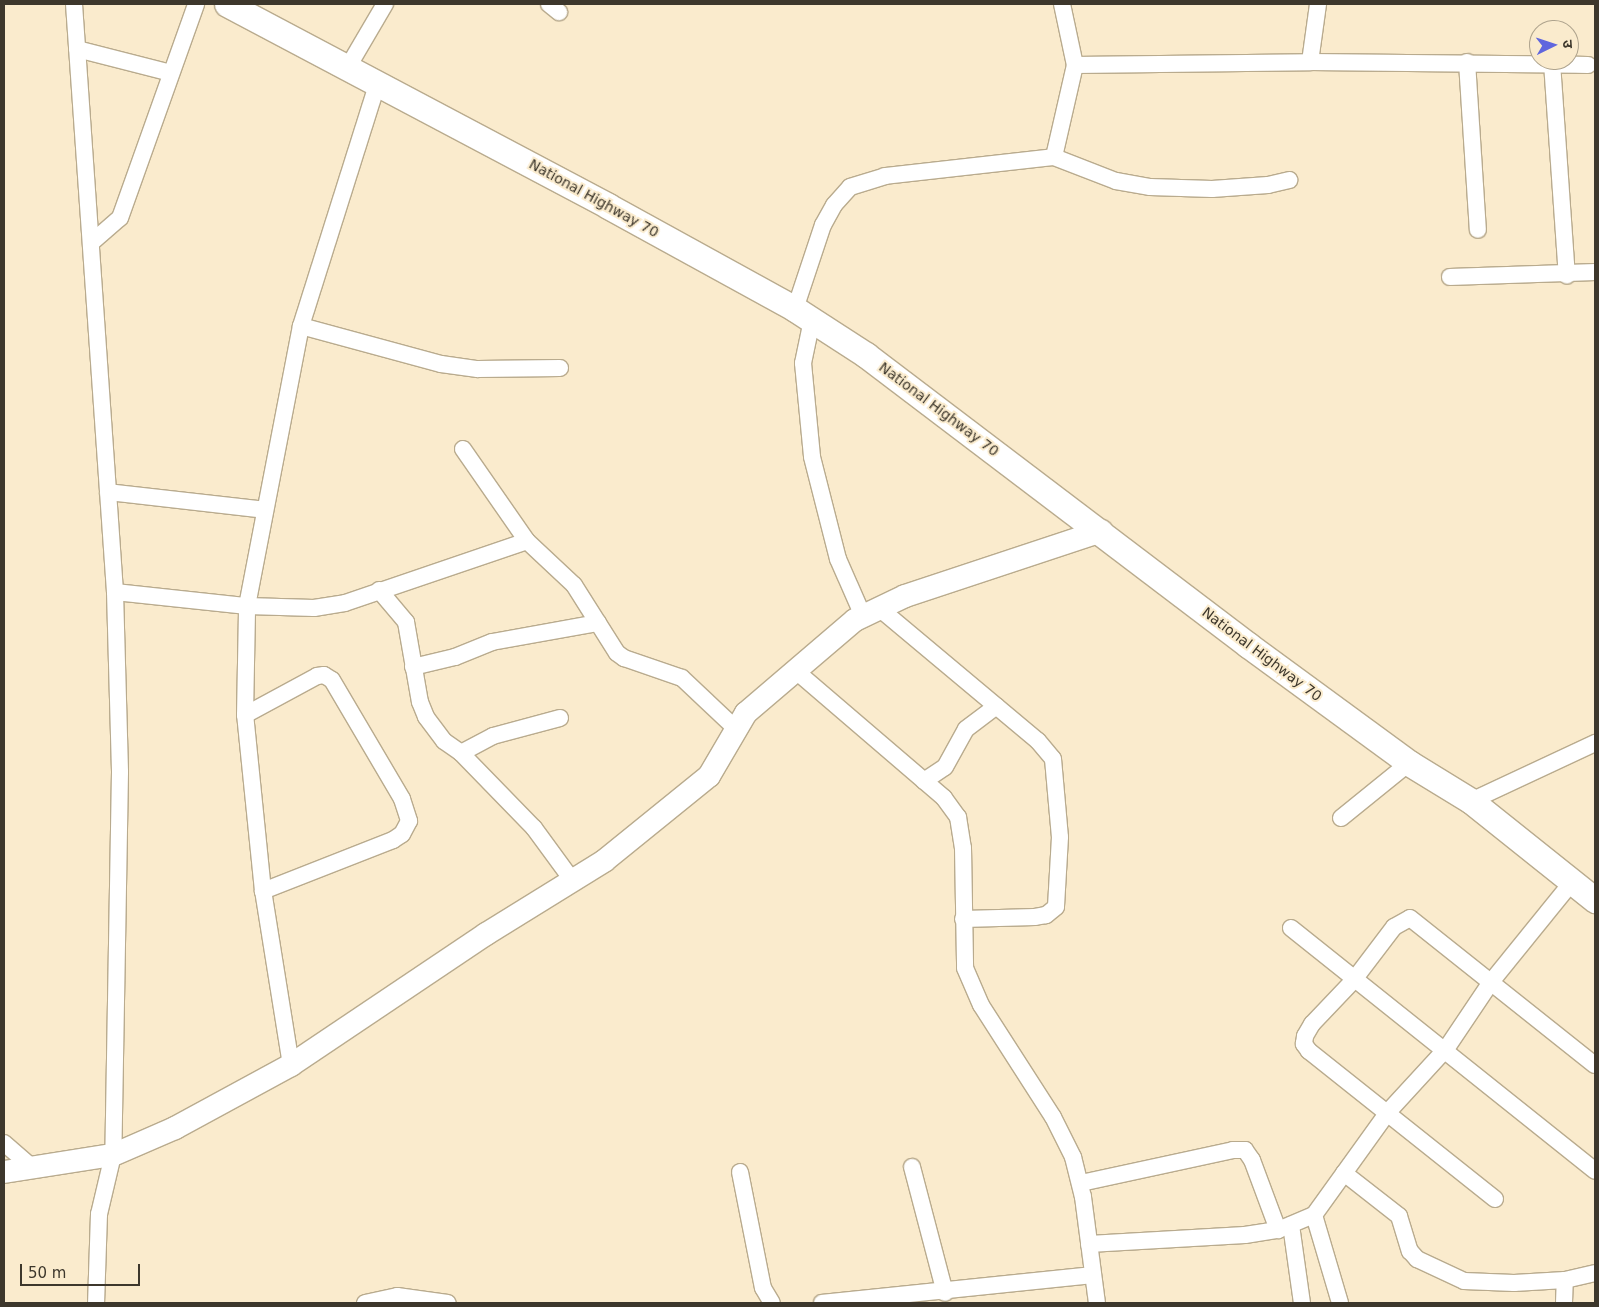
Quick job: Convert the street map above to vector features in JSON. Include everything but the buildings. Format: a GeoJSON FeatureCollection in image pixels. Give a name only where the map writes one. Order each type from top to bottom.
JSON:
{"type":"FeatureCollection","features":[{"type":"Feature","properties":{"kind":"main road","name":"National Highway 70"},"geometry":{"type":"LineString","coordinates":[[227,4],[378,82],[803,314],[866,355],[1409,763],[1471,801],[1595,900]]}},
{"type":"Feature","properties":{"kind":"main road"},"geometry":{"type":"LineString","coordinates":[[4,1172],[113,1155],[175,1128],[291,1065],[431,970],[604,861],[709,776],[735,728],[746,713],[836,634],[871,612],[1102,532]]}},
{"type":"Feature","properties":{"kind":"street"},"geometry":{"type":"LineString","coordinates":[[74,4],[115,592],[120,772],[113,1155],[100,1214],[96,1303]]}},
{"type":"Feature","properties":{"kind":"street"},"geometry":{"type":"LineString","coordinates":[[91,243],[120,218],[196,4]]}},
{"type":"Feature","properties":{"kind":"street"},"geometry":{"type":"LineString","coordinates":[[348,68],[385,4]]}},
{"type":"Feature","properties":{"kind":"street"},"geometry":{"type":"LineString","coordinates":[[1054,157],[1075,65],[1062,4]]}},
{"type":"Feature","properties":{"kind":"street"},"geometry":{"type":"LineString","coordinates":[[1310,62],[1318,4]]}},
{"type":"Feature","properties":{"kind":"street"},"geometry":{"type":"LineString","coordinates":[[77,49],[171,73]]}},
{"type":"Feature","properties":{"kind":"street"},"geometry":{"type":"LineString","coordinates":[[1075,65],[1310,62],[1529,63]]}},
{"type":"Feature","properties":{"kind":"street"},"geometry":{"type":"LineString","coordinates":[[1467,62],[1478,230]]}},
{"type":"Feature","properties":{"kind":"street"},"geometry":{"type":"LineString","coordinates":[[1579,64],[1588,65]]}},
{"type":"Feature","properties":{"kind":"street"},"geometry":{"type":"LineString","coordinates":[[1552,70],[1567,275]]}},
{"type":"Feature","properties":{"kind":"street"},"geometry":{"type":"LineString","coordinates":[[291,1065],[263,891],[245,715],[247,606],[301,326],[378,82]]}},
{"type":"Feature","properties":{"kind":"street"},"geometry":{"type":"LineString","coordinates":[[963,918],[1046,916],[1053,911],[1058,900],[1060,837],[1053,758],[1038,741],[996,706],[871,612],[838,559],[812,457],[803,363],[803,314],[823,226],[834,205],[850,186],[885,176],[1054,157],[1116,181],[1150,187],[1212,189],[1268,186],[1289,180]]}},
{"type":"Feature","properties":{"kind":"street"},"geometry":{"type":"LineString","coordinates":[[1450,276],[1567,275],[1595,272]]}},
{"type":"Feature","properties":{"kind":"street"},"geometry":{"type":"LineString","coordinates":[[301,326],[441,364],[487,369],[560,368]]}},
{"type":"Feature","properties":{"kind":"street"},"geometry":{"type":"LineString","coordinates":[[463,449],[527,541],[574,585],[617,653],[682,678],[735,728]]}},
{"type":"Feature","properties":{"kind":"street"},"geometry":{"type":"LineString","coordinates":[[108,492],[265,510]]}},
{"type":"Feature","properties":{"kind":"street"},"geometry":{"type":"LineString","coordinates":[[115,592],[247,606],[314,608],[346,603],[379,590],[527,541]]}},
{"type":"Feature","properties":{"kind":"street"},"geometry":{"type":"LineString","coordinates":[[379,590],[404,616],[413,666],[426,717],[444,740],[461,753],[534,828],[572,880]]}},
{"type":"Feature","properties":{"kind":"street"},"geometry":{"type":"LineString","coordinates":[[413,666],[455,657],[492,642],[598,623]]}},
{"type":"Feature","properties":{"kind":"street"},"geometry":{"type":"LineString","coordinates":[[796,671],[924,781],[952,807],[961,824],[963,958],[970,984],[1063,1133],[1081,1183],[1097,1303]]}},
{"type":"Feature","properties":{"kind":"street"},"geometry":{"type":"LineString","coordinates":[[245,715],[317,676],[324,676],[332,680],[402,798],[408,821],[402,834],[393,840],[263,891]]}},
{"type":"Feature","properties":{"kind":"street"},"geometry":{"type":"LineString","coordinates":[[924,781],[945,767],[966,729],[996,706]]}},
{"type":"Feature","properties":{"kind":"street"},"geometry":{"type":"LineString","coordinates":[[461,753],[493,736],[560,718]]}},
{"type":"Feature","properties":{"kind":"street"},"geometry":{"type":"LineString","coordinates":[[1471,801],[1595,743]]}},
{"type":"Feature","properties":{"kind":"street"},"geometry":{"type":"LineString","coordinates":[[1340,818],[1409,763]]}},
{"type":"Feature","properties":{"kind":"street"},"geometry":{"type":"LineString","coordinates":[[1089,1244],[1245,1236],[1285,1228],[1314,1215],[1388,1112],[1446,1050],[1491,982],[1572,882]]}},
{"type":"Feature","properties":{"kind":"street"},"geometry":{"type":"LineString","coordinates":[[1495,1199],[1388,1112],[1324,1064],[1304,1044],[1312,1024],[1353,981],[1394,927],[1410,918],[1595,1065]]}},
{"type":"Feature","properties":{"kind":"street"},"geometry":{"type":"LineString","coordinates":[[1291,928],[1353,981],[1446,1050],[1595,1170]]}},
{"type":"Feature","properties":{"kind":"street"},"geometry":{"type":"LineString","coordinates":[[4,1143],[32,1167]]}},
{"type":"Feature","properties":{"kind":"street"},"geometry":{"type":"LineString","coordinates":[[1081,1183],[1233,1150],[1245,1150],[1252,1160],[1285,1228],[1302,1303]]}},
{"type":"Feature","properties":{"kind":"street"},"geometry":{"type":"LineString","coordinates":[[912,1167],[944,1293]]}},
{"type":"Feature","properties":{"kind":"street"},"geometry":{"type":"LineString","coordinates":[[740,1172],[767,1303]]}},
{"type":"Feature","properties":{"kind":"street"},"geometry":{"type":"LineString","coordinates":[[1344,1173],[1399,1216],[1410,1251],[1417,1259],[1464,1281],[1479,1284],[1565,1280],[1595,1273]]}},
{"type":"Feature","properties":{"kind":"street"},"geometry":{"type":"LineString","coordinates":[[1314,1215],[1340,1303]]}},
{"type":"Feature","properties":{"kind":"street"},"geometry":{"type":"LineString","coordinates":[[822,1303],[897,1300],[1093,1275]]}},
{"type":"Feature","properties":{"kind":"street"},"geometry":{"type":"LineString","coordinates":[[1564,1303],[1565,1280]]}},
{"type":"Feature","properties":{"kind":"street"},"geometry":{"type":"LineString","coordinates":[[365,1303],[397,1296],[448,1303]]}}]}
